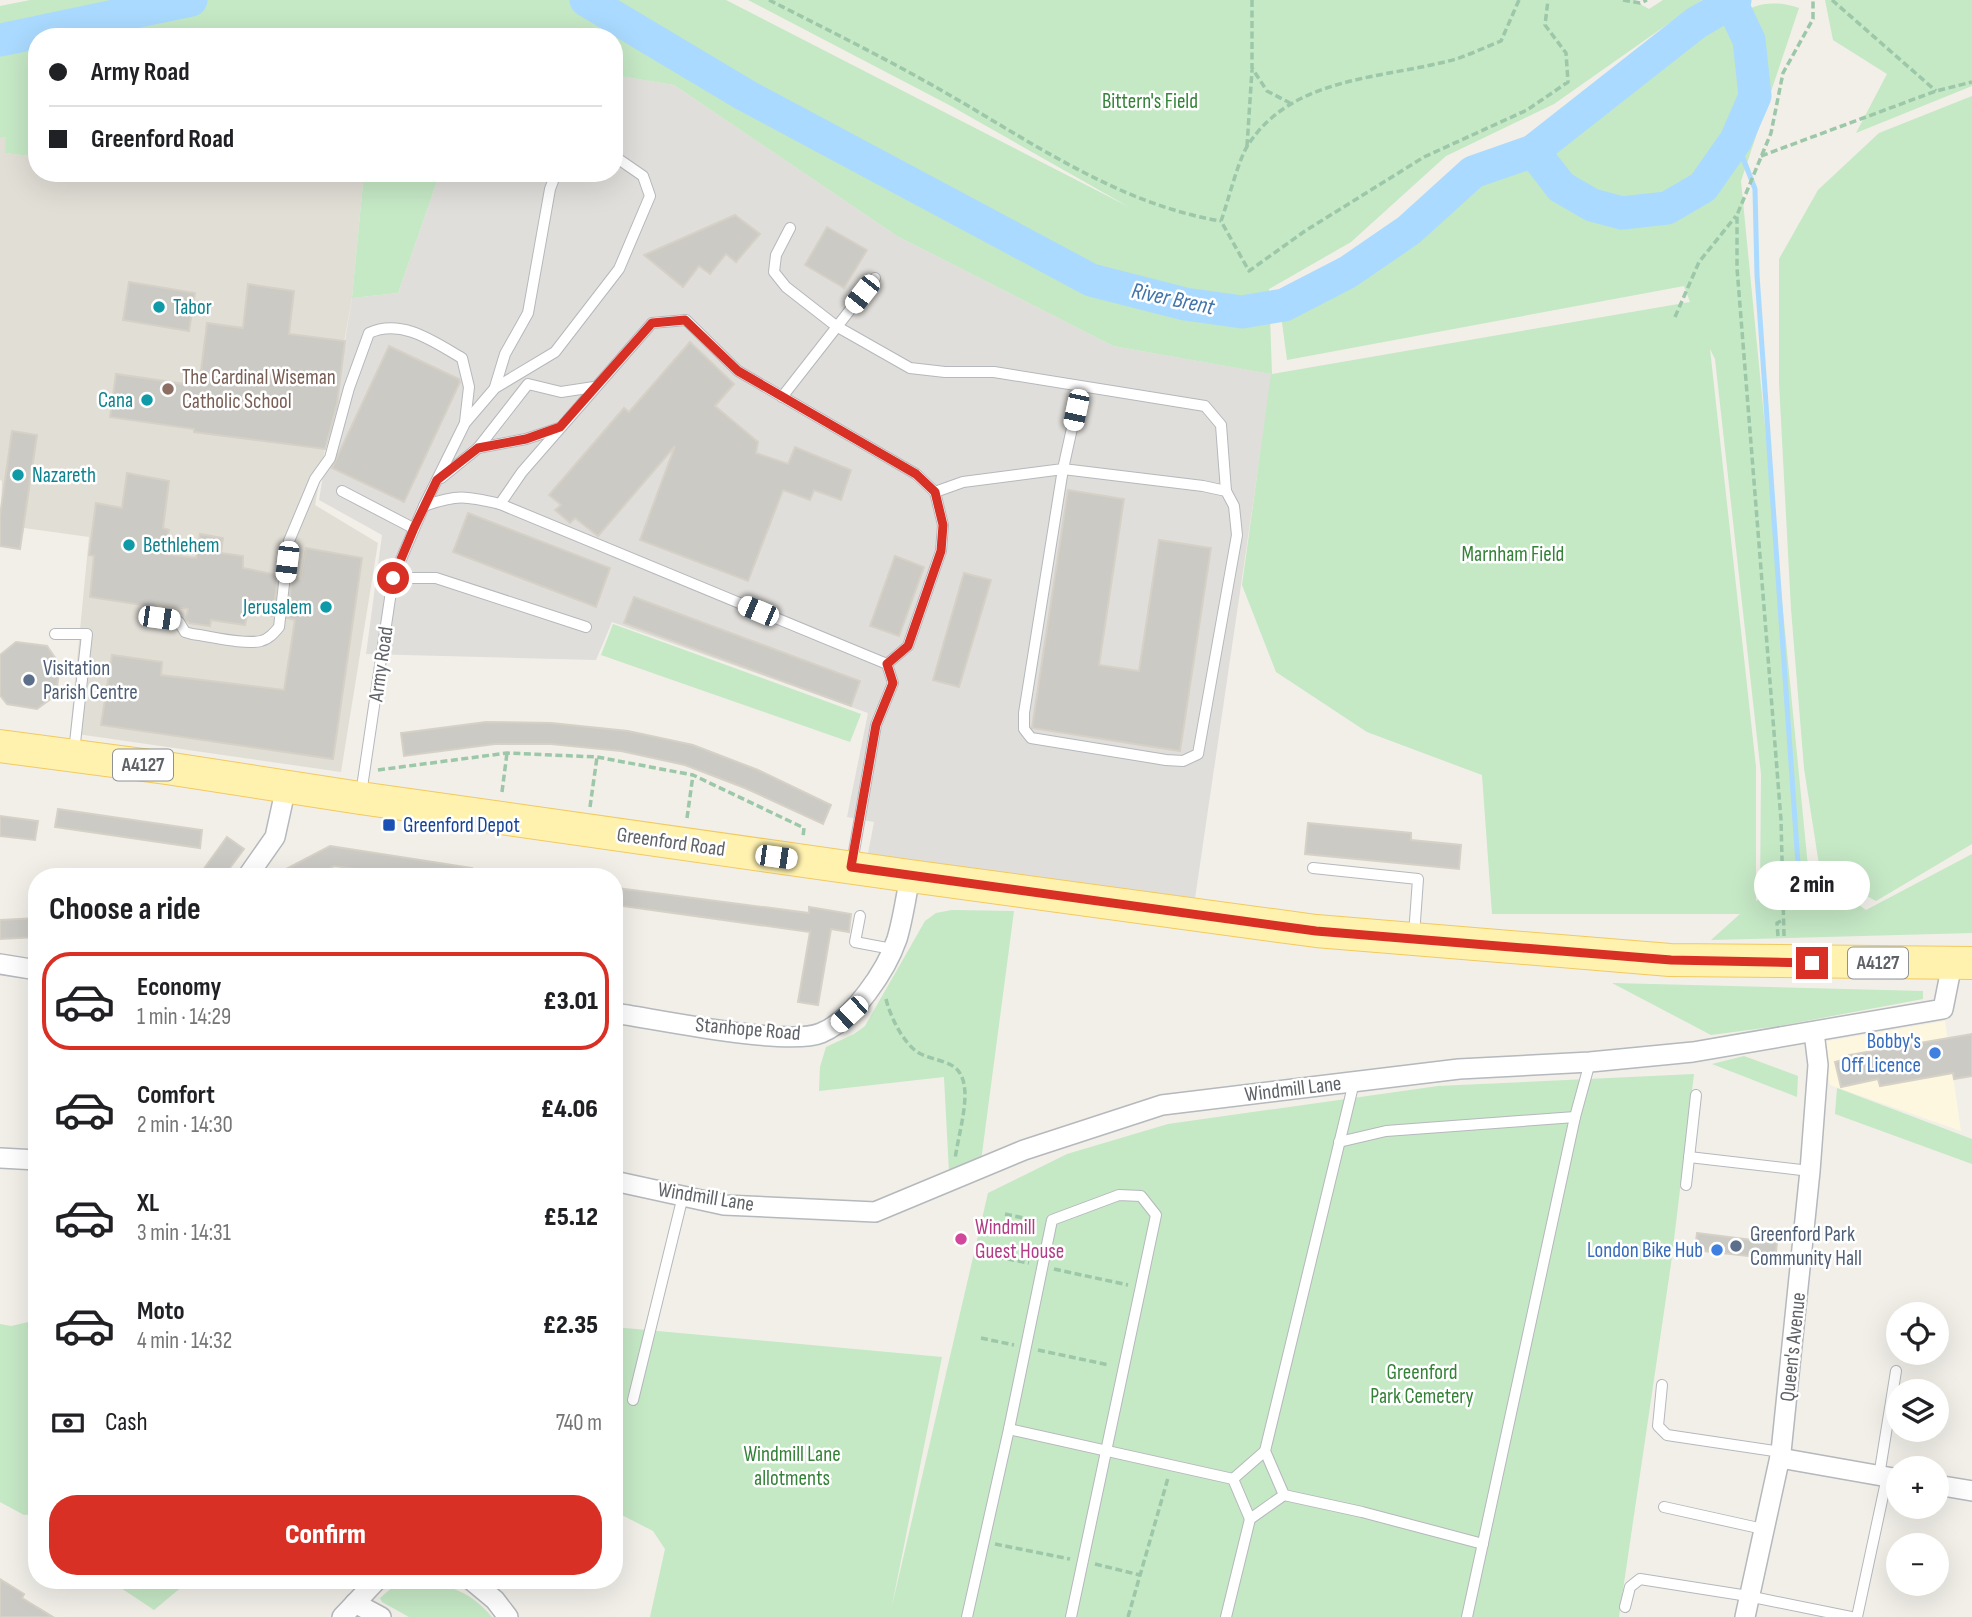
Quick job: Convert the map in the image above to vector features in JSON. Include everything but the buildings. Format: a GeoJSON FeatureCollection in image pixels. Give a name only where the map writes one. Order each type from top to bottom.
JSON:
{"type":"FeatureCollection","features":[{"type":"Feature","properties":{"kind":"main road","name":"Greenford Road"},"geometry":{"type":"LineString","coordinates":[[0,746],[286,787],[363,785],[498,817],[1316,931],[1671,960],[1784,954],[1962,963]]}},
{"type":"Feature","properties":{"kind":"street"},"geometry":{"type":"LineString","coordinates":[[253,868],[275,837],[286,787]]}},
{"type":"Feature","properties":{"kind":"street","name":"Stanhope Road"},"geometry":{"type":"LineString","coordinates":[[623,1014],[797,1038],[819,1034],[838,1024],[860,1004],[892,949],[910,876]]}},
{"type":"Feature","properties":{"kind":"street","name":"Windmill Lane"},"geometry":{"type":"LineString","coordinates":[[623,1183],[724,1205],[875,1212],[1024,1150],[1161,1105],[1459,1069],[1590,1062],[1693,1052],[1943,1009],[1962,963]]}},
{"type":"Feature","properties":{"kind":"street"},"geometry":{"type":"LineString","coordinates":[[0,964],[28,969]]}},
{"type":"Feature","properties":{"kind":"street","name":"Queen's Avenue"},"geometry":{"type":"LineString","coordinates":[[1745,1617],[1781,1455],[1810,1171],[1818,1065],[1814,1032]]}},
{"type":"Feature","properties":{"kind":"street"},"geometry":{"type":"LineString","coordinates":[[0,1158],[28,1160]]}},
{"type":"Feature","properties":{"kind":"street"},"geometry":{"type":"LineString","coordinates":[[1781,1455],[1886,1477]]}},
{"type":"Feature","properties":{"kind":"street"},"geometry":{"type":"LineString","coordinates":[[1949,1487],[1972,1491]]}},
{"type":"Feature","properties":{"kind":"street"},"geometry":{"type":"LineString","coordinates":[[348,1610],[368,1589]]}},
{"type":"Feature","properties":{"kind":"street"},"geometry":{"type":"LineString","coordinates":[[482,1589],[495,1600],[508,1617]]}},
{"type":"Feature","properties":{"kind":"street"},"geometry":{"type":"LineString","coordinates":[[348,1610],[381,1617]]}},
{"type":"Feature","properties":{"kind":"lane"},"geometry":{"type":"LineString","coordinates":[[495,387],[555,352],[619,269],[650,196],[643,176],[623,162]]}},
{"type":"Feature","properties":{"kind":"lane"},"geometry":{"type":"LineString","coordinates":[[495,387],[505,354],[528,313],[552,182]]}},
{"type":"Feature","properties":{"kind":"lane"},"geometry":{"type":"LineString","coordinates":[[790,228],[776,255],[774,272],[786,287],[836,326],[910,368],[944,372],[993,372],[1205,406],[1222,425],[1226,491],[1234,506],[1237,535],[1198,754],[1183,761],[1031,738],[1024,729],[1024,713],[1063,469],[1076,410]]}},
{"type":"Feature","properties":{"kind":"lane"},"geometry":{"type":"LineString","coordinates":[[782,397],[875,278]]}},
{"type":"Feature","properties":{"kind":"lane"},"geometry":{"type":"LineString","coordinates":[[500,504],[522,472],[652,323],[685,320],[738,371],[916,474],[935,492],[943,525],[941,551],[908,646],[887,664]]}},
{"type":"Feature","properties":{"kind":"lane"},"geometry":{"type":"LineString","coordinates":[[159,618],[179,622],[185,632],[192,634],[243,641],[262,641],[273,635],[279,627],[289,541],[315,480],[330,458],[349,388],[369,333],[389,327],[418,333],[462,358],[469,387],[465,423]]}},
{"type":"Feature","properties":{"kind":"lane"},"geometry":{"type":"LineString","coordinates":[[437,480],[478,448],[528,384],[561,392],[594,387]]}},
{"type":"Feature","properties":{"kind":"lane","name":"Army Road"},"geometry":{"type":"LineString","coordinates":[[363,785],[393,578],[424,506],[465,423],[495,387]]}},
{"type":"Feature","properties":{"kind":"lane"},"geometry":{"type":"LineString","coordinates":[[478,448],[526,439],[560,427]]}},
{"type":"Feature","properties":{"kind":"lane"},"geometry":{"type":"LineString","coordinates":[[935,492],[963,482],[1063,469],[1226,491]]}},
{"type":"Feature","properties":{"kind":"lane"},"geometry":{"type":"LineString","coordinates":[[342,491],[414,528]]}},
{"type":"Feature","properties":{"kind":"lane"},"geometry":{"type":"LineString","coordinates":[[424,506],[448,497],[468,496],[500,504],[887,664]]}},
{"type":"Feature","properties":{"kind":"lane"},"geometry":{"type":"LineString","coordinates":[[393,578],[436,578],[586,627]]}},
{"type":"Feature","properties":{"kind":"lane"},"geometry":{"type":"LineString","coordinates":[[55,634],[88,634],[74,756]]}},
{"type":"Feature","properties":{"kind":"lane"},"geometry":{"type":"LineString","coordinates":[[851,867],[876,725],[893,683],[887,664]]}},
{"type":"Feature","properties":{"kind":"lane"},"geometry":{"type":"LineString","coordinates":[[1313,868],[1418,879],[1414,939]]}},
{"type":"Feature","properties":{"kind":"lane"},"geometry":{"type":"LineString","coordinates":[[860,916],[855,942],[892,949]]}},
{"type":"Feature","properties":{"kind":"lane"},"geometry":{"type":"LineString","coordinates":[[1467,1617],[1575,1117],[1590,1062]]}},
{"type":"Feature","properties":{"kind":"lane"},"geometry":{"type":"LineString","coordinates":[[1233,1479],[1265,1451],[1354,1082]]}},
{"type":"Feature","properties":{"kind":"lane"},"geometry":{"type":"LineString","coordinates":[[1686,1185],[1696,1095]]}},
{"type":"Feature","properties":{"kind":"lane"},"geometry":{"type":"LineString","coordinates":[[1339,1142],[1386,1131],[1575,1117]]}},
{"type":"Feature","properties":{"kind":"lane"},"geometry":{"type":"LineString","coordinates":[[1689,1157],[1810,1171]]}},
{"type":"Feature","properties":{"kind":"lane"},"geometry":{"type":"LineString","coordinates":[[967,1617],[1052,1220],[1119,1195],[1141,1196],[1156,1215],[1071,1617]]}},
{"type":"Feature","properties":{"kind":"lane"},"geometry":{"type":"LineString","coordinates":[[633,1399],[683,1196]]}},
{"type":"Feature","properties":{"kind":"lane"},"geometry":{"type":"LineString","coordinates":[[1890,1456],[1896,1371]]}},
{"type":"Feature","properties":{"kind":"lane"},"geometry":{"type":"LineString","coordinates":[[1662,1385],[1658,1426],[1667,1435],[1781,1455]]}},
{"type":"Feature","properties":{"kind":"lane"},"geometry":{"type":"LineString","coordinates":[[1009,1429],[1233,1479]]}},
{"type":"Feature","properties":{"kind":"lane"},"geometry":{"type":"LineString","coordinates":[[1265,1451],[1284,1495]]}},
{"type":"Feature","properties":{"kind":"lane"},"geometry":{"type":"LineString","coordinates":[[1226,1617],[1250,1519],[1233,1479]]}},
{"type":"Feature","properties":{"kind":"lane"},"geometry":{"type":"LineString","coordinates":[[1857,1617],[1886,1486]]}},
{"type":"Feature","properties":{"kind":"lane"},"geometry":{"type":"LineString","coordinates":[[1250,1519],[1284,1495],[1362,1512],[1483,1544]]}},
{"type":"Feature","properties":{"kind":"lane"},"geometry":{"type":"LineString","coordinates":[[1664,1507],[1763,1529]]}},
{"type":"Feature","properties":{"kind":"lane"},"geometry":{"type":"LineString","coordinates":[[1625,1607],[1630,1587],[1640,1579],[1851,1617]]}},
{"type":"Feature","properties":{"kind":"path"},"geometry":{"type":"LineString","coordinates":[[769,0],[938,88],[1064,163],[1167,208],[1222,221]]}},
{"type":"Feature","properties":{"kind":"path"},"geometry":{"type":"LineString","coordinates":[[1252,0],[1252,68],[1247,146],[1222,221],[1249,271],[1305,231],[1424,157],[1527,110],[1568,82],[1566,53],[1545,25],[1548,0]]}},
{"type":"Feature","properties":{"kind":"path"},"geometry":{"type":"LineString","coordinates":[[1247,146],[1266,123],[1290,103],[1348,81],[1456,59],[1501,41],[1519,0]]}},
{"type":"Feature","properties":{"kind":"path"},"geometry":{"type":"LineString","coordinates":[[1623,0],[1640,3],[1647,0]]}},
{"type":"Feature","properties":{"kind":"path"},"geometry":{"type":"LineString","coordinates":[[1675,317],[1699,262],[1737,215],[1771,133],[1783,74],[1813,19],[1813,0]]}},
{"type":"Feature","properties":{"kind":"path"},"geometry":{"type":"LineString","coordinates":[[1832,0],[1936,91]]}},
{"type":"Feature","properties":{"kind":"path"},"geometry":{"type":"LineString","coordinates":[[1252,68],[1267,91],[1290,103]]}},
{"type":"Feature","properties":{"kind":"path"},"geometry":{"type":"LineString","coordinates":[[1761,156],[1936,91],[1972,82]]}},
{"type":"Feature","properties":{"kind":"path"},"geometry":{"type":"LineString","coordinates":[[1737,215],[1737,268],[1781,820],[1784,954]]}},
{"type":"Feature","properties":{"kind":"path"},"geometry":{"type":"LineString","coordinates":[[363,785],[507,753],[597,757],[693,775],[804,828],[800,860]]}},
{"type":"Feature","properties":{"kind":"path"},"geometry":{"type":"LineString","coordinates":[[498,817],[507,753]]}},
{"type":"Feature","properties":{"kind":"path"},"geometry":{"type":"LineString","coordinates":[[587,830],[597,757]]}},
{"type":"Feature","properties":{"kind":"path"},"geometry":{"type":"LineString","coordinates":[[683,844],[693,775]]}},
{"type":"Feature","properties":{"kind":"path"},"geometry":{"type":"LineString","coordinates":[[874,980],[884,992],[897,1029],[919,1054],[950,1062],[962,1078],[965,1094],[954,1166],[959,1177]]}},
{"type":"Feature","properties":{"kind":"path"},"geometry":{"type":"LineString","coordinates":[[1005,1214],[1052,1224]]}},
{"type":"Feature","properties":{"kind":"path"},"geometry":{"type":"LineString","coordinates":[[997,1257],[1140,1287]]}},
{"type":"Feature","properties":{"kind":"path"},"geometry":{"type":"LineString","coordinates":[[981,1338],[1123,1368]]}},
{"type":"Feature","properties":{"kind":"path"},"geometry":{"type":"LineString","coordinates":[[1128,1617],[1171,1466]]}},
{"type":"Feature","properties":{"kind":"path"},"geometry":{"type":"LineString","coordinates":[[984,1542],[1140,1575]]}},
{"type":"Feature","properties":{"kind":"shaded area"},"geometry":{"type":"Polygon","coordinates":[[[623,76],[674,85],[897,236],[1113,346],[1272,374],[1193,912],[865,869],[874,822],[847,817],[868,713],[612,622],[596,660],[366,654],[382,535],[319,500],[352,298],[398,293],[437,182],[623,182],[623,76]]]}},
{"type":"Feature","properties":{"kind":"shaded area","name":"The Cardinal Wiseman Catholic School"},"geometry":{"type":"Polygon","coordinates":[[[6,137],[6,153],[28,156],[28,182],[363,182],[352,298],[315,505],[378,543],[341,772],[70,733],[89,537],[24,528],[20,549],[0,546],[0,138],[6,137]]]}},
{"type":"Feature","properties":{"kind":"shaded area"},"geometry":{"type":"Polygon","coordinates":[[[1945,1021],[1961,1131],[1830,1085],[1822,1042],[1945,1021]]]}},
{"type":"Feature","properties":{"kind":"green space"},"geometry":{"type":"Polygon","coordinates":[[[30,0],[726,0],[1129,207],[951,106],[748,0],[1633,0],[1649,9],[1663,0],[1702,0],[1554,104],[1446,156],[1351,242],[1269,289],[1272,374],[1690,302],[1684,286],[1287,360],[1281,315],[1386,259],[1476,181],[1477,174],[1533,151],[1696,23],[1731,9],[1735,17],[1758,5],[1782,4],[1799,8],[1741,181],[1808,867],[1866,910],[1972,854],[1972,933],[1711,940],[1740,914],[1492,914],[1482,775],[1367,732],[1276,672],[1242,585],[1271,374],[1113,346],[897,236],[674,85],[623,76],[623,28],[28,28],[28,156],[5,153],[6,137],[0,138],[0,6],[30,0]],[[1710,349],[1756,767],[1756,901],[1760,898],[1761,774],[1715,359],[1710,349]]]}},
{"type":"Feature","properties":{"kind":"green space"},"geometry":{"type":"Polygon","coordinates":[[[1825,0],[1972,0],[1972,86],[1856,133],[1887,74],[1833,40],[1825,0]]]}},
{"type":"Feature","properties":{"kind":"green space"},"geometry":{"type":"Polygon","coordinates":[[[1972,96],[1972,844],[1876,901],[1820,871],[1804,768],[1791,609],[1779,383],[1779,259],[1818,190],[1879,133],[1972,96]]]}},
{"type":"Feature","properties":{"kind":"green space"},"geometry":{"type":"Polygon","coordinates":[[[363,182],[437,182],[398,293],[352,298],[363,182]]]}},
{"type":"Feature","properties":{"kind":"green space"},"geometry":{"type":"Polygon","coordinates":[[[613,624],[861,714],[850,742],[601,655],[613,624]]]}},
{"type":"Feature","properties":{"kind":"green space"},"geometry":{"type":"Polygon","coordinates":[[[952,910],[1014,911],[981,1161],[949,1172],[944,1077],[819,1091],[820,1067],[826,1047],[865,1026],[925,921],[936,913],[952,910]]]}},
{"type":"Feature","properties":{"kind":"green space"},"geometry":{"type":"Polygon","coordinates":[[[1612,983],[1923,991],[1923,999],[1779,1026],[1711,1035],[1612,983]]]}},
{"type":"Feature","properties":{"kind":"green space"},"geometry":{"type":"Polygon","coordinates":[[[1744,1056],[1798,1076],[1797,1097],[1712,1064],[1744,1056]]]}},
{"type":"Feature","properties":{"kind":"green space","name":"Greenford Park Cemetery"},"geometry":{"type":"Polygon","coordinates":[[[1694,1074],[1671,1264],[1619,1617],[650,1617],[665,1549],[653,1531],[623,1516],[623,1328],[942,1357],[891,1610],[988,1193],[1067,1154],[1168,1124],[1438,1086],[1694,1074]]]}},
{"type":"Feature","properties":{"kind":"green space"},"geometry":{"type":"Polygon","coordinates":[[[1837,1088],[1972,1139],[1972,1164],[1835,1114],[1837,1088]]]}},
{"type":"Feature","properties":{"kind":"green space"},"geometry":{"type":"Polygon","coordinates":[[[28,1322],[28,1515],[0,1502],[0,1324],[11,1326],[28,1322]]]}},
{"type":"Feature","properties":{"kind":"green space"},"geometry":{"type":"Polygon","coordinates":[[[122,1589],[179,1589],[154,1610],[122,1589]]]}},
{"type":"Feature","properties":{"kind":"green space"},"geometry":{"type":"Polygon","coordinates":[[[390,1589],[453,1589],[468,1596],[492,1617],[409,1617],[382,1602],[380,1598],[390,1589]]]}},
{"type":"Feature","properties":{"kind":"waterway","name":"River Brent"},"geometry":{"type":"LineString","coordinates":[[57,28],[191,0]]}},
{"type":"Feature","properties":{"kind":"waterway","name":"River Brent"},"geometry":{"type":"LineString","coordinates":[[586,0],[745,95],[1091,280],[1185,304],[1242,312],[1284,305],[1348,272],[1409,230],[1473,172],[1533,151],[1696,23],[1735,0]]}},
{"type":"Feature","properties":{"kind":"waterway"},"geometry":{"type":"LineString","coordinates":[[1533,151],[1561,187],[1592,205],[1622,213],[1667,208],[1703,187],[1736,140],[1755,96],[1749,40],[1731,2]]}},
{"type":"Feature","properties":{"kind":"waterway","name":"River Brent"},"geometry":{"type":"LineString","coordinates":[[0,40],[28,34]]}},
{"type":"Feature","properties":{"kind":"waterway"},"geometry":{"type":"LineString","coordinates":[[1736,140],[1755,189],[1757,275],[1799,878]]}},
{"type":"Feature","properties":{"kind":"place","name":"Tabor"},"geometry":{"type":"Point","coordinates":[159,307]}},
{"type":"Feature","properties":{"kind":"place","name":"The Cardinal Wiseman Catholic School"},"geometry":{"type":"Point","coordinates":[168,389]}},
{"type":"Feature","properties":{"kind":"place","name":"Cana"},"geometry":{"type":"Point","coordinates":[147,400]}},
{"type":"Feature","properties":{"kind":"place","name":"Nazareth"},"geometry":{"type":"Point","coordinates":[18,475]}},
{"type":"Feature","properties":{"kind":"place","name":"Bethlehem"},"geometry":{"type":"Point","coordinates":[129,545]}},
{"type":"Feature","properties":{"kind":"place","name":"Jerusalem"},"geometry":{"type":"Point","coordinates":[326,607]}},
{"type":"Feature","properties":{"kind":"place","name":"Visitation Parish Centre"},"geometry":{"type":"Point","coordinates":[29,680]}},
{"type":"Feature","properties":{"kind":"place","name":"Greenford Depot"},"geometry":{"type":"Point","coordinates":[389,825]}},
{"type":"Feature","properties":{"kind":"place","name":"Bobby's Off Licence"},"geometry":{"type":"Point","coordinates":[1935,1053]}},
{"type":"Feature","properties":{"kind":"place","name":"Windmill Guest House"},"geometry":{"type":"Point","coordinates":[961,1239]}},
{"type":"Feature","properties":{"kind":"place","name":"Greenford Park Community Hall"},"geometry":{"type":"Point","coordinates":[1736,1246]}},
{"type":"Feature","properties":{"kind":"place","name":"London Bike Hub"},"geometry":{"type":"Point","coordinates":[1717,1250]}},
{"type":"Feature","properties":{"kind":"route"},"geometry":{"type":"LineString","coordinates":[[393,578],[437,480],[478,448],[526,439],[560,427],[652,323],[685,320],[738,371],[916,474],[935,492],[943,525],[941,551],[908,646],[887,664],[893,683],[876,725],[851,867],[1316,931],[1671,960],[1812,963]]}},
{"type":"Feature","properties":{"kind":"park label","name":"Bittern's Field"},"geometry":{"type":"Point","coordinates":[1150,101]}},
{"type":"Feature","properties":{"kind":"park label","name":"Marnham Field"},"geometry":{"type":"Point","coordinates":[1513,554]}},
{"type":"Feature","properties":{"kind":"park label","name":"Windmill Lane allotments"},"geometry":{"type":"Point","coordinates":[792,1466]}}]}
